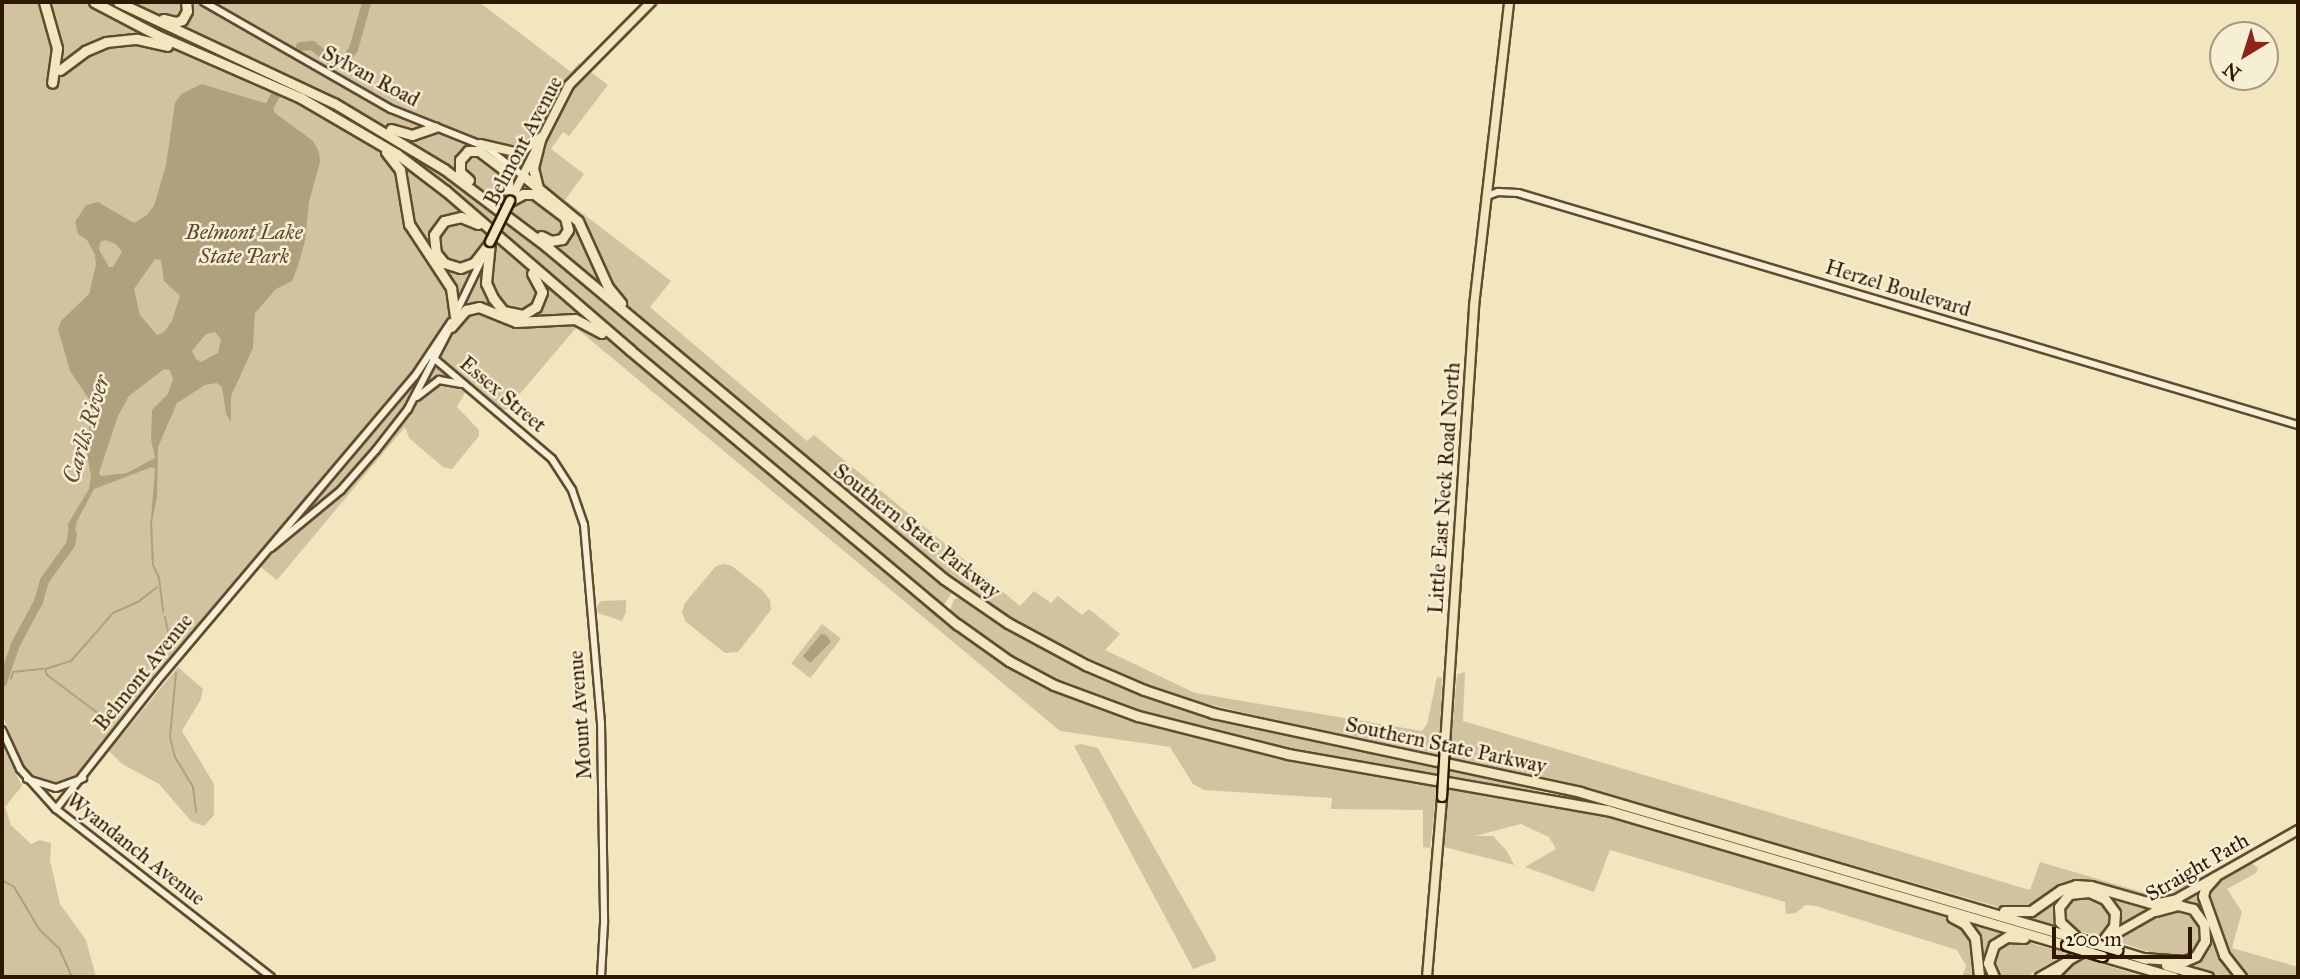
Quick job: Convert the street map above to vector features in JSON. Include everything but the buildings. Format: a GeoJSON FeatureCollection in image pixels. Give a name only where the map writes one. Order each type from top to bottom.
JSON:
{"type":"FeatureCollection","features":[{"type":"Feature","properties":{"kind":"highway"},"geometry":{"type":"LineString","coordinates":[[44,2],[57,48],[52,83]]}},
{"type":"Feature","properties":{"kind":"highway","name":"Southern State Parkway"},"geometry":{"type":"LineString","coordinates":[[93,2],[195,52],[285,90],[356,127],[422,172],[491,237],[523,260],[957,624],[1009,661],[1066,690],[1138,716],[1288,754],[1390,774],[1590,806],[2174,977]]}},
{"type":"Feature","properties":{"kind":"highway","name":"Southern State Parkway"},"geometry":{"type":"LineString","coordinates":[[118,2],[277,74],[357,115],[434,161],[526,231],[944,579],[1030,635],[1109,676],[1169,699],[1238,719],[1580,792],[2208,977]]}},
{"type":"Feature","properties":{"kind":"highway"},"geometry":{"type":"LineString","coordinates":[[141,14],[178,22],[187,14],[186,2]]}},
{"type":"Feature","properties":{"kind":"highway"},"geometry":{"type":"LineString","coordinates":[[60,70],[89,49],[121,39],[148,40],[195,52]]}},
{"type":"Feature","properties":{"kind":"highway"},"geometry":{"type":"LineString","coordinates":[[357,115],[406,134],[418,134],[435,127]]}},
{"type":"Feature","properties":{"kind":"highway"},"geometry":{"type":"LineString","coordinates":[[356,127],[397,163],[407,220],[451,288],[454,317]]}},
{"type":"Feature","properties":{"kind":"highway"},"geometry":{"type":"LineString","coordinates":[[539,189],[533,168],[541,137]]}},
{"type":"Feature","properties":{"kind":"highway"},"geometry":{"type":"LineString","coordinates":[[495,206],[460,172],[459,162],[468,151],[479,151],[505,169],[510,181],[510,201],[523,194],[534,194],[562,214],[568,225],[564,237],[554,241],[526,231]]}},
{"type":"Feature","properties":{"kind":"highway"},"geometry":{"type":"LineString","coordinates":[[522,175],[578,220],[610,290],[646,330]]}},
{"type":"Feature","properties":{"kind":"highway"},"geometry":{"type":"LineString","coordinates":[[456,217],[467,219],[491,237],[474,263],[460,268],[439,259],[433,240],[440,225],[456,217]]}},
{"type":"Feature","properties":{"kind":"highway"},"geometry":{"type":"LineString","coordinates":[[491,237],[486,269],[487,286],[498,305],[513,315],[532,311],[541,295],[539,281],[523,260]]}},
{"type":"Feature","properties":{"kind":"highway"},"geometry":{"type":"LineString","coordinates":[[451,327],[466,310],[476,307],[516,322],[572,318],[587,323],[630,350]]}},
{"type":"Feature","properties":{"kind":"highway"},"geometry":{"type":"LineString","coordinates":[[2215,877],[2205,888],[2203,896],[2224,955],[2241,977]]}},
{"type":"Feature","properties":{"kind":"highway"},"geometry":{"type":"LineString","coordinates":[[1971,907],[2014,913],[2028,912],[2061,890],[2076,885],[2091,886],[2154,904],[2177,899]]}},
{"type":"Feature","properties":{"kind":"highway"},"geometry":{"type":"LineString","coordinates":[[2079,939],[2062,924],[2059,910],[2067,895],[2085,891],[2105,899],[2115,913],[2114,926],[2102,942]]}},
{"type":"Feature","properties":{"kind":"highway"},"geometry":{"type":"LineString","coordinates":[[1923,904],[1969,928],[1978,947],[1979,977]]}},
{"type":"Feature","properties":{"kind":"highway"},"geometry":{"type":"LineString","coordinates":[[2143,958],[2185,961],[2198,954],[2205,941],[2204,923],[2193,909],[2178,905],[2156,911]]}},
{"type":"Feature","properties":{"kind":"highway"},"geometry":{"type":"LineString","coordinates":[[1994,977],[1989,970],[1989,956],[2000,939],[2015,936],[2049,940]]}},
{"type":"Feature","properties":{"kind":"highway"},"geometry":{"type":"LineString","coordinates":[[2051,977],[2067,961]]}},
{"type":"Feature","properties":{"kind":"highway"},"geometry":{"type":"LineString","coordinates":[[2121,961],[2155,977]]}},
{"type":"Feature","properties":{"kind":"main road","name":"Belmont Avenue"},"geometry":{"type":"LineString","coordinates":[[491,237],[572,81],[651,2]]}},
{"type":"Feature","properties":{"kind":"main road","name":"Little East Neck Road North"},"geometry":{"type":"LineString","coordinates":[[1427,977],[1442,797],[1474,306],[1508,2]]}},
{"type":"Feature","properties":{"kind":"main road"},"geometry":{"type":"LineString","coordinates":[[480,144],[517,152],[541,137]]}},
{"type":"Feature","properties":{"kind":"main road","name":"Straight Path"},"geometry":{"type":"LineString","coordinates":[[2040,977],[2298,830]]}},
{"type":"Feature","properties":{"kind":"street","name":"Sylvan Road"},"geometry":{"type":"LineString","coordinates":[[204,2],[391,109],[480,144],[522,175]]}},
{"type":"Feature","properties":{"kind":"street","name":"Herzel Boulevard"},"geometry":{"type":"LineString","coordinates":[[1487,196],[1498,192],[1518,193],[2298,425]]}},
{"type":"Feature","properties":{"kind":"street","name":"Belmont Avenue"},"geometry":{"type":"LineString","coordinates":[[259,558],[341,490],[412,401],[424,381],[491,237]]}},
{"type":"Feature","properties":{"kind":"street","name":"Belmont Avenue"},"geometry":{"type":"LineString","coordinates":[[56,809],[85,777],[157,681],[259,558],[433,358],[454,317]]}},
{"type":"Feature","properties":{"kind":"street","name":"Essex Street"},"geometry":{"type":"LineString","coordinates":[[433,358],[552,459]]}},
{"type":"Feature","properties":{"kind":"street"},"geometry":{"type":"LineString","coordinates":[[415,376],[424,381]]}},
{"type":"Feature","properties":{"kind":"street"},"geometry":{"type":"LineString","coordinates":[[412,401],[439,380],[464,385]]}},
{"type":"Feature","properties":{"kind":"street","name":"Mount Avenue"},"geometry":{"type":"LineString","coordinates":[[552,459],[572,490],[586,537],[602,751],[604,923],[601,977]]}},
{"type":"Feature","properties":{"kind":"street","name":"Wyandanch Avenue"},"geometry":{"type":"LineString","coordinates":[[2,730],[13,758],[27,779],[56,809],[271,977]]}},
{"type":"Feature","properties":{"kind":"street"},"geometry":{"type":"LineString","coordinates":[[27,779],[56,788],[85,777]]}},
{"type":"Feature","properties":{"kind":"green space","name":"Belmont Lake State Park"},"geometry":{"type":"Polygon","coordinates":[[[2,2],[479,2],[571,72],[579,63],[608,85],[569,136],[563,132],[551,149],[584,174],[565,200],[671,281],[650,307],[807,441],[814,435],[1020,606],[1034,591],[1051,603],[1058,596],[1082,615],[1089,609],[1120,634],[1105,650],[1195,693],[1422,731],[1427,724],[1437,677],[1442,678],[1439,757],[1198,702],[1151,686],[1052,642],[1015,621],[944,571],[641,317],[634,326],[954,590],[943,606],[623,339],[617,347],[939,615],[1006,664],[1082,702],[1138,719],[1389,779],[1437,786],[1430,848],[1423,847],[1423,810],[1331,809],[1332,798],[1204,790],[1193,784],[1170,747],[1060,731],[576,328],[507,409],[503,410],[470,384],[457,407],[479,430],[479,436],[452,469],[443,467],[409,438],[405,427],[277,580],[253,561],[79,773],[67,782],[55,785],[42,782],[25,768],[19,758],[2,713],[2,2]]]}},
{"type":"Feature","properties":{"kind":"green space"},"geometry":{"type":"Polygon","coordinates":[[[716,566],[732,566],[762,590],[770,600],[771,610],[738,652],[725,653],[685,621],[682,612],[685,603],[716,566]]]}},
{"type":"Feature","properties":{"kind":"green space"},"geometry":{"type":"Polygon","coordinates":[[[963,597],[1032,642],[1141,693],[1240,724],[1438,765],[1437,777],[1264,744],[1097,698],[1035,670],[976,633],[950,610],[954,599],[963,597]]]}},
{"type":"Feature","properties":{"kind":"green space"},"geometry":{"type":"Polygon","coordinates":[[[626,600],[626,612],[622,621],[598,613],[597,606],[601,601],[626,600]]]}},
{"type":"Feature","properties":{"kind":"green space"},"geometry":{"type":"Polygon","coordinates":[[[822,624],[841,639],[810,678],[791,663],[822,624]]]}},
{"type":"Feature","properties":{"kind":"green space"},"geometry":{"type":"Polygon","coordinates":[[[178,667],[203,689],[201,699],[182,731],[214,784],[214,815],[204,826],[191,821],[159,784],[122,764],[109,751],[178,667]]]}},
{"type":"Feature","properties":{"kind":"green space"},"geometry":{"type":"Polygon","coordinates":[[[1465,672],[1463,721],[2030,890],[2040,862],[2152,895],[2173,892],[2184,871],[2187,885],[2158,901],[2080,881],[2026,910],[2005,909],[1600,792],[1450,759],[1457,674],[1465,672]]]}},
{"type":"Feature","properties":{"kind":"green space"},"geometry":{"type":"Polygon","coordinates":[[[1081,744],[1098,748],[1216,957],[1215,961],[1193,969],[1074,746],[1081,744]]]}},
{"type":"Feature","properties":{"kind":"green space"},"geometry":{"type":"Polygon","coordinates":[[[2,745],[22,786],[5,807],[11,825],[31,844],[40,840],[51,843],[50,860],[60,904],[86,940],[96,977],[2,977],[2,745]]]}},
{"type":"Feature","properties":{"kind":"green space"},"geometry":{"type":"Polygon","coordinates":[[[1450,767],[1487,777],[1547,787],[1546,792],[1449,779],[1450,767]]]}},
{"type":"Feature","properties":{"kind":"green space"},"geometry":{"type":"Polygon","coordinates":[[[1448,789],[1569,805],[1621,818],[1952,917],[1973,937],[1976,977],[1962,977],[1966,966],[1957,950],[1816,906],[1805,905],[1796,913],[1786,914],[1785,902],[1610,850],[1594,892],[1525,867],[1556,849],[1549,837],[1521,824],[1475,836],[1493,836],[1507,851],[1514,865],[1444,847],[1448,789]]]}},
{"type":"Feature","properties":{"kind":"green space"},"geometry":{"type":"Polygon","coordinates":[[[2250,862],[2258,868],[2256,873],[2227,889],[2242,912],[2232,948],[2298,967],[2298,977],[2246,977],[2230,960],[2206,896],[2210,884],[2250,862]]]}},
{"type":"Feature","properties":{"kind":"green space"},"geometry":{"type":"Polygon","coordinates":[[[2203,888],[2202,898],[2238,977],[2227,977],[2182,964],[2209,941],[2209,928],[2203,915],[2197,908],[2179,902],[2203,888]]]}},
{"type":"Feature","properties":{"kind":"green space"},"geometry":{"type":"Polygon","coordinates":[[[2101,890],[2150,908],[2114,929],[2116,926],[2101,890]]]}},
{"type":"Feature","properties":{"kind":"green space"},"geometry":{"type":"Polygon","coordinates":[[[2059,893],[2062,896],[2060,927],[2017,915],[2059,893]]]}},
{"type":"Feature","properties":{"kind":"green space"},"geometry":{"type":"Polygon","coordinates":[[[2078,893],[2103,900],[2114,919],[2107,931],[2099,936],[2075,930],[2062,919],[2063,901],[2078,893]]]}},
{"type":"Feature","properties":{"kind":"green space"},"geometry":{"type":"Polygon","coordinates":[[[2175,907],[2197,914],[2204,938],[2199,949],[2187,958],[2162,956],[2113,940],[2166,909],[2175,907]]]}},
{"type":"Feature","properties":{"kind":"green space"},"geometry":{"type":"Polygon","coordinates":[[[1969,921],[2010,933],[1991,944],[1987,952],[1986,962],[1992,977],[1981,977],[1981,948],[1969,921]]]}},
{"type":"Feature","properties":{"kind":"green space"},"geometry":{"type":"Polygon","coordinates":[[[2018,937],[2067,953],[2026,977],[1998,977],[1992,968],[1992,951],[1997,944],[2018,937]]]}},
{"type":"Feature","properties":{"kind":"green space"},"geometry":{"type":"Polygon","coordinates":[[[2081,957],[2105,965],[2145,977],[2053,977],[2081,957]]]}},
{"type":"Feature","properties":{"kind":"shaded area"},"geometry":{"type":"Polygon","coordinates":[[[202,84],[271,105],[275,113],[313,141],[319,152],[320,162],[309,202],[305,241],[292,281],[276,289],[255,313],[253,348],[231,396],[231,422],[226,414],[222,387],[217,383],[205,385],[177,403],[158,447],[157,497],[150,532],[155,469],[152,467],[94,489],[77,521],[72,545],[69,542],[68,524],[89,489],[91,477],[86,447],[91,418],[89,399],[70,371],[58,329],[61,321],[89,294],[96,265],[95,255],[87,240],[78,234],[75,222],[86,205],[98,202],[134,223],[147,215],[154,206],[166,165],[175,103],[181,94],[202,84]],[[105,240],[100,242],[99,250],[109,267],[113,267],[122,252],[116,244],[105,240]],[[155,259],[134,289],[140,315],[157,335],[164,332],[172,321],[180,296],[164,281],[161,260],[155,259]],[[215,332],[206,334],[192,351],[201,362],[218,353],[221,339],[215,332]],[[164,369],[129,396],[118,416],[99,473],[101,476],[127,473],[155,458],[151,439],[152,410],[168,394],[173,379],[170,370],[164,369]]]}},
{"type":"Feature","properties":{"kind":"shaded area"},"geometry":{"type":"Polygon","coordinates":[[[821,634],[826,635],[831,642],[810,663],[803,656],[821,634]]]}},
{"type":"Feature","properties":{"kind":"waterway","name":"Carlls River"},"geometry":{"type":"LineString","coordinates":[[300,46],[312,45],[332,62],[342,63],[353,49],[366,2]]}},
{"type":"Feature","properties":{"kind":"waterway","name":"Carlls River"},"geometry":{"type":"LineString","coordinates":[[265,114],[276,92]]}},
{"type":"Feature","properties":{"kind":"waterway"},"geometry":{"type":"LineString","coordinates":[[151,522],[153,565],[159,578],[163,612]]}},
{"type":"Feature","properties":{"kind":"waterway","name":"Carlls River"},"geometry":{"type":"LineString","coordinates":[[2,682],[15,644],[38,601],[44,580],[70,544],[72,533]]}},
{"type":"Feature","properties":{"kind":"waterway"},"geometry":{"type":"LineString","coordinates":[[103,717],[47,675],[45,669],[71,661],[113,613],[138,602],[157,587]]}},
{"type":"Feature","properties":{"kind":"waterway"},"geometry":{"type":"LineString","coordinates":[[165,617],[172,650]]}},
{"type":"Feature","properties":{"kind":"waterway"},"geometry":{"type":"LineString","coordinates":[[11,679],[13,672],[43,669]]}},
{"type":"Feature","properties":{"kind":"waterway"},"geometry":{"type":"LineString","coordinates":[[176,673],[170,737],[175,757],[193,787],[196,812]]}},
{"type":"Feature","properties":{"kind":"waterway"},"geometry":{"type":"LineString","coordinates":[[2,880],[14,887],[39,929],[59,948],[72,977]]}}]}
